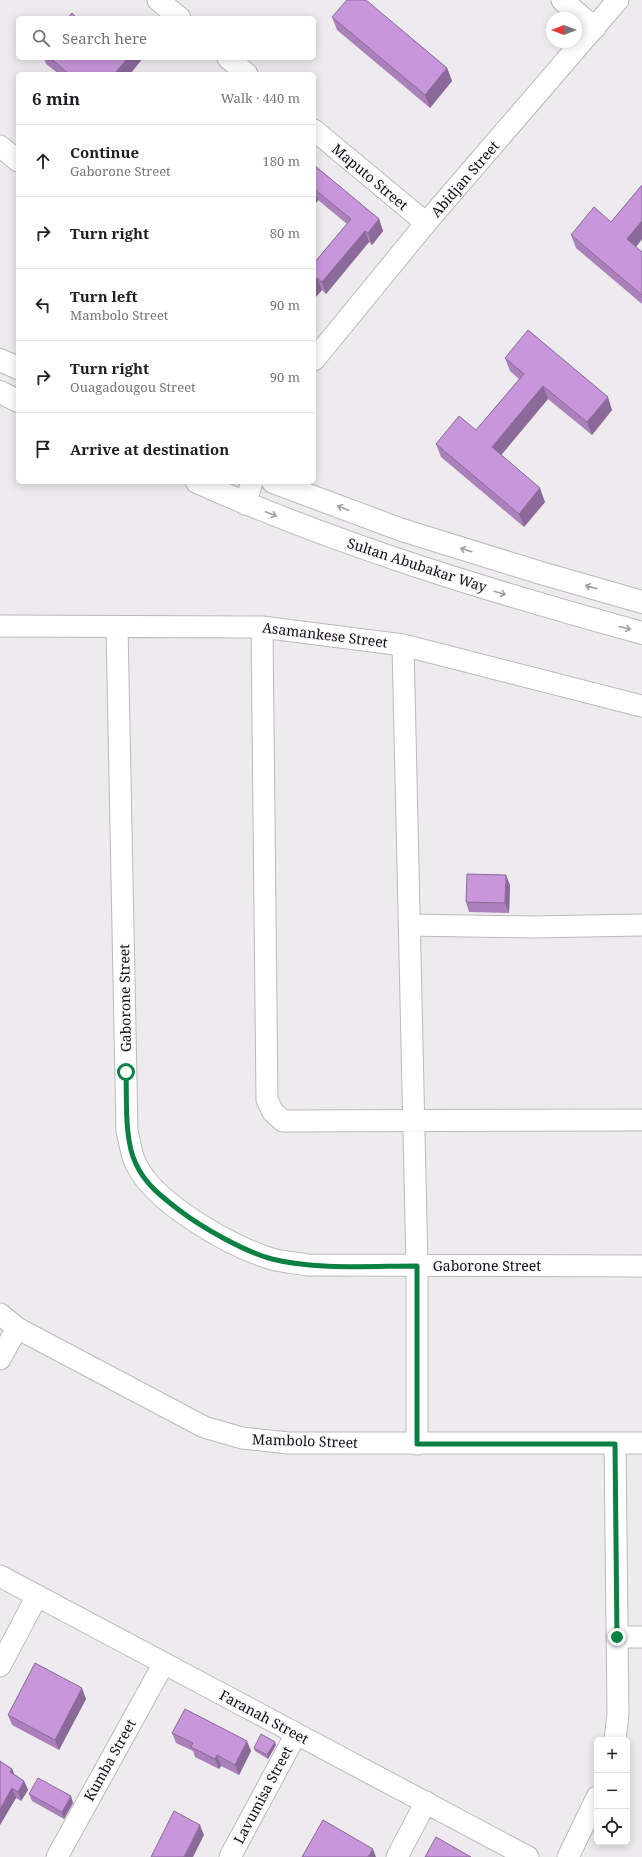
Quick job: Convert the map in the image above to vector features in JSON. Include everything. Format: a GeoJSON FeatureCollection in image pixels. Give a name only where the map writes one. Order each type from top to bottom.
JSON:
{"type":"FeatureCollection","features":[{"type":"Feature","properties":{"kind":"main road"},"geometry":{"type":"LineString","coordinates":[[0,360],[16,367]]}},
{"type":"Feature","properties":{"kind":"main road"},"geometry":{"type":"LineString","coordinates":[[0,392],[16,400]]}},
{"type":"Feature","properties":{"kind":"main road","name":"Sultan Abubakar Way"},"geometry":{"type":"LineString","coordinates":[[201,484],[245,504],[394,560],[531,602],[642,633]]}},
{"type":"Feature","properties":{"kind":"main road","name":"Sultan Abubakar Way"},"geometry":{"type":"LineString","coordinates":[[278,484],[402,530],[541,573],[642,602]]}},
{"type":"Feature","properties":{"kind":"street"},"geometry":{"type":"LineString","coordinates":[[158,0],[178,16]]}},
{"type":"Feature","properties":{"kind":"street"},"geometry":{"type":"LineString","coordinates":[[562,0],[595,28]]}},
{"type":"Feature","properties":{"kind":"street","name":"Abidjan Street"},"geometry":{"type":"LineString","coordinates":[[316,358],[426,223],[618,0]]}},
{"type":"Feature","properties":{"kind":"street"},"geometry":{"type":"LineString","coordinates":[[230,60],[245,72]]}},
{"type":"Feature","properties":{"kind":"street","name":"Maputo Street"},"geometry":{"type":"LineString","coordinates":[[316,132],[426,223]]}},
{"type":"Feature","properties":{"kind":"street"},"geometry":{"type":"LineString","coordinates":[[0,146],[16,159]]}},
{"type":"Feature","properties":{"kind":"street"},"geometry":{"type":"LineString","coordinates":[[245,504],[251,484]]}},
{"type":"Feature","properties":{"kind":"street","name":"Asamankese Street"},"geometry":{"type":"LineString","coordinates":[[0,626],[262,627],[403,644],[642,706]]}},
{"type":"Feature","properties":{"kind":"street","name":"Gaborone Street"},"geometry":{"type":"LineString","coordinates":[[117,627],[127,1131],[136,1164],[154,1191],[187,1217],[227,1240],[272,1259],[308,1265],[642,1266]]}},
{"type":"Feature","properties":{"kind":"street"},"geometry":{"type":"LineString","coordinates":[[262,627],[267,1100],[273,1112],[283,1120],[413,1122],[642,1120]]}},
{"type":"Feature","properties":{"kind":"street"},"geometry":{"type":"LineString","coordinates":[[403,644],[417,1266],[417,1444]]}},
{"type":"Feature","properties":{"kind":"street"},"geometry":{"type":"LineString","coordinates":[[409,925],[532,927],[642,925]]}},
{"type":"Feature","properties":{"kind":"street","name":"Mambolo Street"},"geometry":{"type":"LineString","coordinates":[[0,1314],[17,1328],[204,1427],[234,1436],[288,1443],[642,1443]]}},
{"type":"Feature","properties":{"kind":"street"},"geometry":{"type":"LineString","coordinates":[[0,1359],[17,1328]]}},
{"type":"Feature","properties":{"kind":"street"},"geometry":{"type":"LineString","coordinates":[[615,1444],[618,1714],[615,1737]]}},
{"type":"Feature","properties":{"kind":"street","name":"Faranah Street"},"geometry":{"type":"LineString","coordinates":[[0,1576],[528,1857]]}},
{"type":"Feature","properties":{"kind":"street"},"geometry":{"type":"LineString","coordinates":[[0,1666],[37,1596]]}},
{"type":"Feature","properties":{"kind":"street"},"geometry":{"type":"LineString","coordinates":[[617,1637],[642,1637]]}},
{"type":"Feature","properties":{"kind":"street","name":"Kumba Street"},"geometry":{"type":"LineString","coordinates":[[57,1857],[164,1664]]}},
{"type":"Feature","properties":{"kind":"street","name":"Lavumisa Street"},"geometry":{"type":"LineString","coordinates":[[230,1857],[296,1734]]}},
{"type":"Feature","properties":{"kind":"street"},"geometry":{"type":"LineString","coordinates":[[397,1857],[426,1802]]}},
{"type":"Feature","properties":{"kind":"street"},"geometry":{"type":"LineString","coordinates":[[568,1857],[594,1803]]}},
{"type":"Feature","properties":{"kind":"building"},"geometry":{"type":"Polygon","coordinates":[[[347,0],[366,0],[447,68],[425,95],[332,17],[347,0]]]}},
{"type":"Feature","properties":{"kind":"building"},"geometry":{"type":"Polygon","coordinates":[[[52,60],[126,60],[116,72],[67,72],[52,60]]]}},
{"type":"Feature","properties":{"kind":"building"},"geometry":{"type":"Polygon","coordinates":[[[316,167],[379,219],[368,233],[365,231],[322,282],[317,278],[316,279],[316,261],[351,219],[316,191],[316,167]]]}},
{"type":"Feature","properties":{"kind":"building"},"geometry":{"type":"Polygon","coordinates":[[[642,185],[642,221],[627,239],[642,252],[642,295],[571,235],[594,207],[611,222],[642,185]]]}},
{"type":"Feature","properties":{"kind":"building"},"geometry":{"type":"Polygon","coordinates":[[[528,330],[608,397],[587,422],[543,386],[492,447],[540,488],[519,514],[436,444],[459,416],[476,430],[524,374],[505,358],[528,330]]]}},
{"type":"Feature","properties":{"kind":"building"},"geometry":{"type":"Polygon","coordinates":[[[467,874],[506,875],[505,903],[466,902],[467,874]]]}},
{"type":"Feature","properties":{"kind":"building"},"geometry":{"type":"Polygon","coordinates":[[[35,1663],[82,1688],[55,1740],[8,1715],[35,1663]]]}},
{"type":"Feature","properties":{"kind":"building"},"geometry":{"type":"Polygon","coordinates":[[[185,1709],[247,1741],[235,1765],[217,1755],[215,1759],[191,1747],[193,1743],[172,1733],[185,1709]]]}},
{"type":"Feature","properties":{"kind":"building"},"geometry":{"type":"Polygon","coordinates":[[[261,1734],[275,1742],[267,1755],[254,1748],[261,1734]]]}},
{"type":"Feature","properties":{"kind":"building"},"geometry":{"type":"Polygon","coordinates":[[[0,1761],[12,1769],[10,1772],[24,1781],[18,1792],[12,1788],[0,1809],[0,1761]]]}},
{"type":"Feature","properties":{"kind":"building"},"geometry":{"type":"Polygon","coordinates":[[[38,1778],[71,1796],[62,1812],[29,1794],[38,1778]]]}},
{"type":"Feature","properties":{"kind":"building"},"geometry":{"type":"Polygon","coordinates":[[[174,1811],[200,1825],[184,1857],[151,1857],[174,1811]]]}},
{"type":"Feature","properties":{"kind":"building"},"geometry":{"type":"Polygon","coordinates":[[[323,1820],[373,1849],[368,1857],[302,1857],[323,1820]]]}},
{"type":"Feature","properties":{"kind":"building"},"geometry":{"type":"Polygon","coordinates":[[[436,1837],[471,1857],[425,1857],[436,1837]]]}},
{"type":"Feature","properties":{"kind":"route"},"geometry":{"type":"LineString","coordinates":[[126,1072],[127,1131],[136,1164],[154,1191],[187,1217],[227,1240],[272,1259],[308,1265],[417,1266],[417,1444],[615,1444],[617,1637]]}}]}
